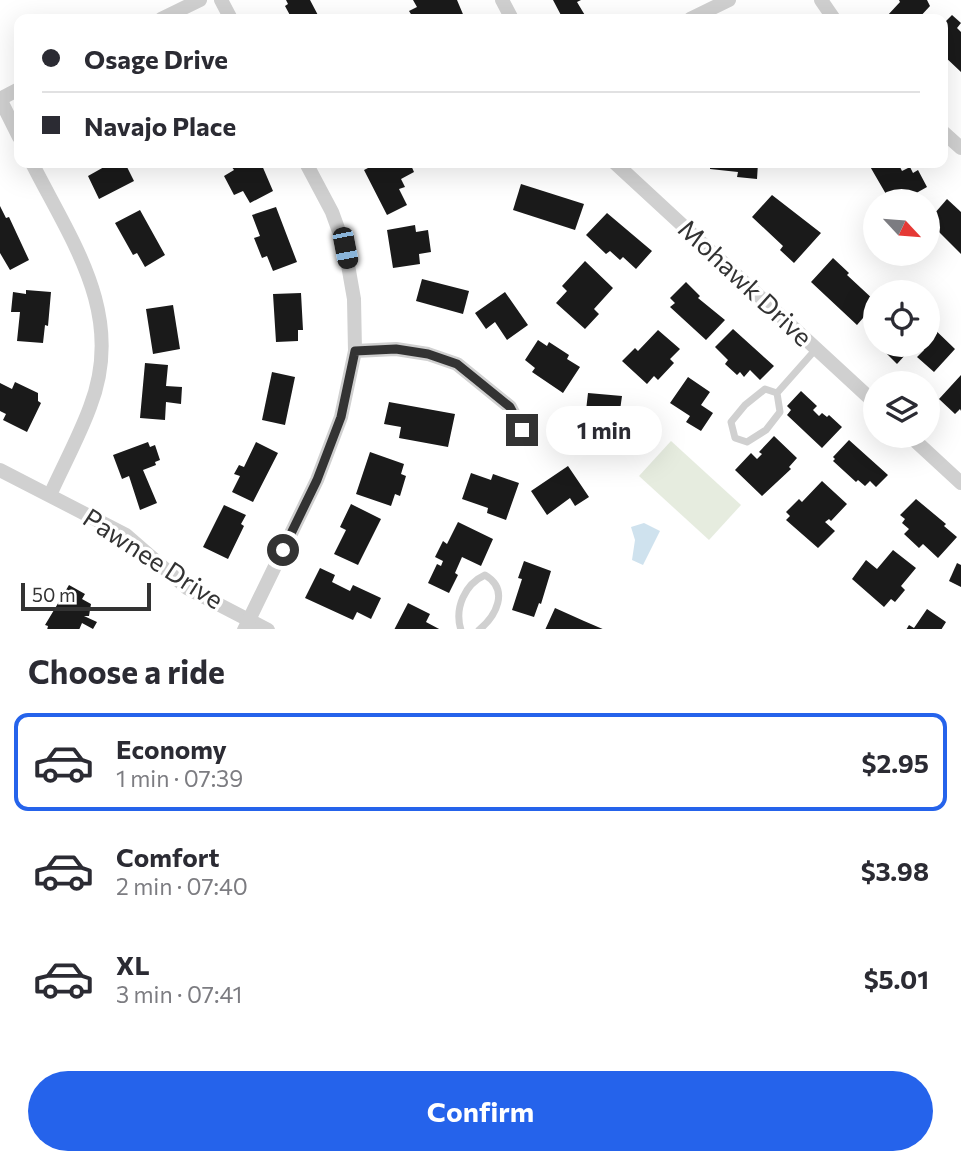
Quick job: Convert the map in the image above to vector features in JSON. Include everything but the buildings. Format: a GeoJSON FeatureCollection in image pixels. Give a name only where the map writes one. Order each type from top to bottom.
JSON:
{"type":"FeatureCollection","features":[{"type":"Feature","properties":{"kind":"street"},"geometry":{"type":"LineString","coordinates":[[171,14],[200,0]]}},
{"type":"Feature","properties":{"kind":"street"},"geometry":{"type":"LineString","coordinates":[[700,14],[729,0]]}},
{"type":"Feature","properties":{"kind":"street"},"geometry":{"type":"LineString","coordinates":[[0,99],[14,127]]}},
{"type":"Feature","properties":{"kind":"street"},"geometry":{"type":"LineString","coordinates":[[35,168],[88,274],[102,324],[103,342],[98,379],[90,406],[50,495]]}},
{"type":"Feature","properties":{"kind":"street"},"geometry":{"type":"LineString","coordinates":[[246,625],[317,480],[341,417],[355,351],[354,299],[345,248],[332,212],[309,168]]}},
{"type":"Feature","properties":{"kind":"street","name":"Mohawk Drive"},"geometry":{"type":"LineString","coordinates":[[620,168],[863,392]]}},
{"type":"Feature","properties":{"kind":"street"},"geometry":{"type":"LineString","coordinates":[[355,351],[396,349],[428,354],[457,364],[510,407],[522,430]]}},
{"type":"Feature","properties":{"kind":"street"},"geometry":{"type":"LineString","coordinates":[[923,448],[961,483]]}},
{"type":"Feature","properties":{"kind":"street","name":"Pawnee Drive"},"geometry":{"type":"LineString","coordinates":[[0,470],[126,536],[187,589],[246,625],[268,629]]}},
{"type":"Feature","properties":{"kind":"lane"},"geometry":{"type":"LineString","coordinates":[[777,393],[765,389],[745,405],[731,422],[735,438],[747,443],[766,430],[780,412],[777,393],[816,348]]}},
{"type":"Feature","properties":{"kind":"lane"},"geometry":{"type":"LineString","coordinates":[[461,629],[457,617],[465,593],[473,581],[485,575],[493,580],[499,590],[499,604],[491,620],[479,629]]}},
{"type":"Feature","properties":{"kind":"shaded area"},"geometry":{"type":"Polygon","coordinates":[[[671,441],[741,505],[709,540],[639,476],[671,441]]]}},
{"type":"Feature","properties":{"kind":"water"},"geometry":{"type":"Polygon","coordinates":[[[644,523],[660,531],[643,565],[632,560],[635,540],[631,527],[644,523]]]}},
{"type":"Feature","properties":{"kind":"route"},"geometry":{"type":"LineString","coordinates":[[283,550],[317,480],[341,417],[355,351],[396,349],[428,354],[457,364],[510,407],[522,430]]}}]}
